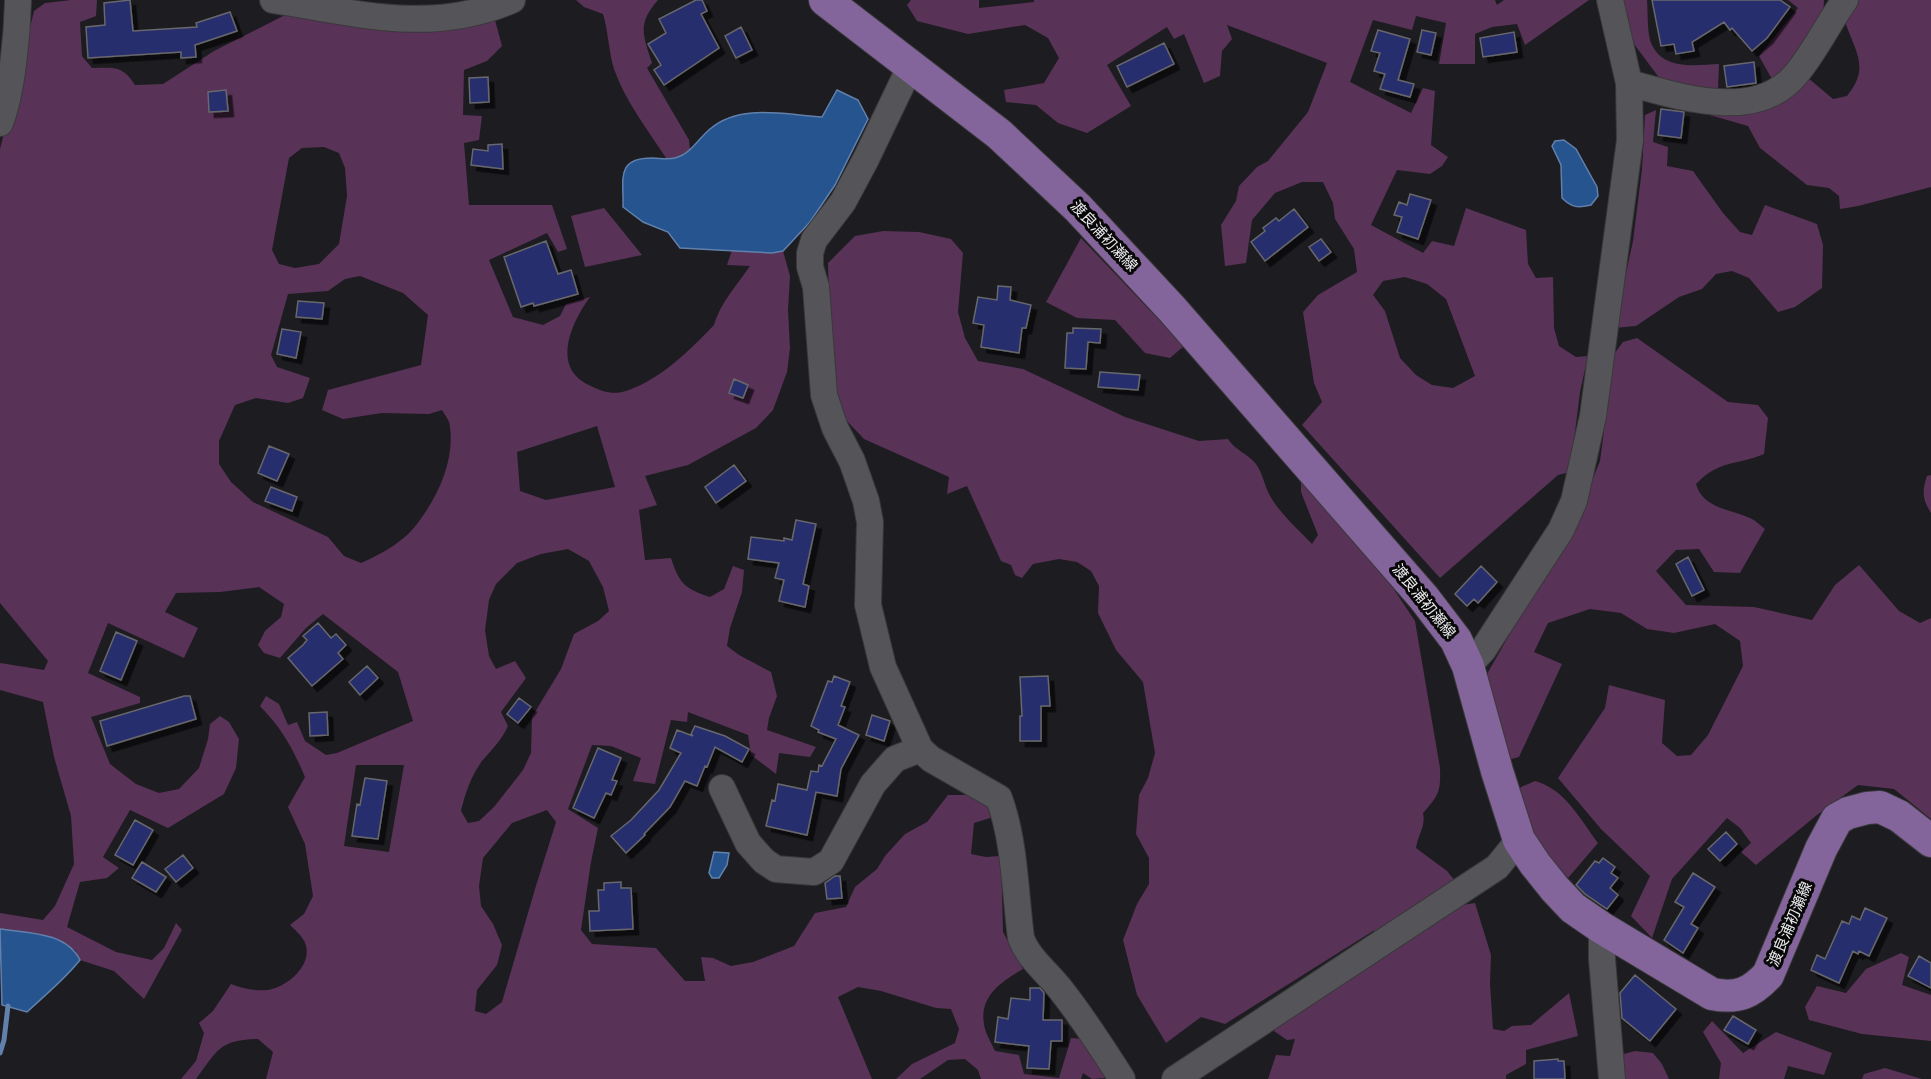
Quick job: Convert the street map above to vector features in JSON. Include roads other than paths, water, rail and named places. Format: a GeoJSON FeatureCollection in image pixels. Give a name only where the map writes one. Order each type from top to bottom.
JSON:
{"type":"FeatureCollection","features":[{"type":"Feature","properties":{"kind":"main road","name":"渡良浦初瀬線"},"geometry":{"type":"LineString","coordinates":[[825,0],[999,134],[1094,225],[1172,309],[1424,598],[1456,640],[1468,666],[1519,840],[1555,889],[1573,909],[1712,994],[1726,997],[1738,996],[1758,985],[1768,975],[1821,849],[1837,819],[1848,813],[1880,807],[1899,816],[1931,842]]}},
{"type":"Feature","properties":{"kind":"street"},"geometry":{"type":"LineString","coordinates":[[273,0],[360,14],[420,20],[477,13],[512,0]]}},
{"type":"Feature","properties":{"kind":"street"},"geometry":{"type":"LineString","coordinates":[[1468,666],[1483,650],[1561,530],[1574,501],[1593,416],[1630,140],[1629,83],[1610,0]]}},
{"type":"Feature","properties":{"kind":"street"},"geometry":{"type":"LineString","coordinates":[[1629,83],[1686,98],[1733,102],[1771,95],[1784,87],[1797,73],[1845,0]]}},
{"type":"Feature","properties":{"kind":"street"},"geometry":{"type":"LineString","coordinates":[[0,123],[4,113],[15,48],[18,1]]}},
{"type":"Feature","properties":{"kind":"street"},"geometry":{"type":"LineString","coordinates":[[911,65],[843,202],[814,240],[810,253],[810,267],[816,287],[824,396],[835,428],[852,461],[866,501],[870,522],[868,605],[883,667],[920,749],[931,759],[999,798],[1005,814],[1024,948],[1072,1005],[1122,1079]]}},
{"type":"Feature","properties":{"kind":"street"},"geometry":{"type":"LineString","coordinates":[[722,788],[748,843],[764,861],[776,869],[814,872],[831,861],[873,784],[895,759],[920,749]]}},
{"type":"Feature","properties":{"kind":"street"},"geometry":{"type":"LineString","coordinates":[[1175,1079],[1497,867],[1519,840]]}},
{"type":"Feature","properties":{"kind":"street"},"geometry":{"type":"LineString","coordinates":[[1602,928],[1602,959],[1612,1079]]}},
{"type":"Feature","properties":{"kind":"water"},"geometry":{"type":"Polygon","coordinates":[[[837,90],[858,100],[868,119],[835,185],[810,222],[783,251],[772,253],[680,248],[668,232],[643,222],[623,207],[624,172],[632,162],[640,159],[669,159],[681,156],[710,129],[735,116],[764,112],[822,117],[837,90]]]}},
{"type":"Feature","properties":{"kind":"water"},"geometry":{"type":"Polygon","coordinates":[[[1564,140],[1576,149],[1597,187],[1598,196],[1591,205],[1575,206],[1562,198],[1561,165],[1552,146],[1555,141],[1564,140]]]}},
{"type":"Feature","properties":{"kind":"water"},"geometry":{"type":"Polygon","coordinates":[[[714,852],[729,853],[727,865],[719,878],[712,878],[709,873],[714,852]]]}},
{"type":"Feature","properties":{"kind":"water"},"geometry":{"type":"Polygon","coordinates":[[[0,929],[34,933],[56,939],[74,951],[80,960],[27,1012],[2,1005],[0,929]]]}},
{"type":"Feature","properties":{"kind":"waterway"},"geometry":{"type":"LineString","coordinates":[[0,1053],[8,1006]]}}]}
